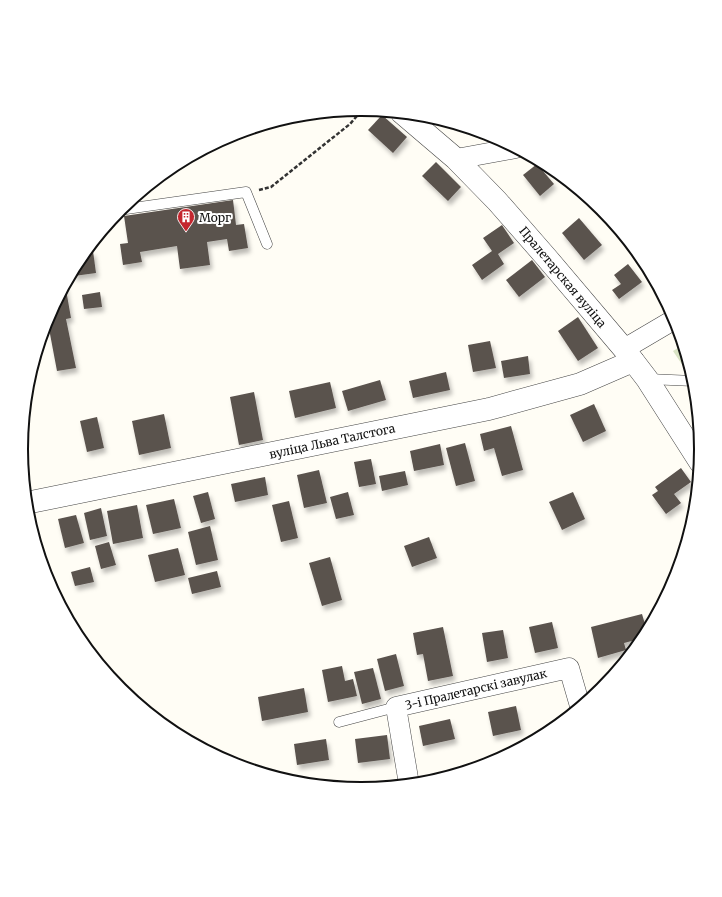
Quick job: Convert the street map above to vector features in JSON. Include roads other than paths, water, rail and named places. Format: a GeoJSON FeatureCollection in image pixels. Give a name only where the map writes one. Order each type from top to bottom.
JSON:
{"type":"FeatureCollection","features":[{"type":"Feature","properties":{"kind":"street","name":"Пралетарская вуліца"},"geometry":{"type":"LineString","coordinates":[[409,119],[456,159],[497,201],[647,379],[694,452]]}},
{"type":"Feature","properties":{"kind":"street"},"geometry":{"type":"LineString","coordinates":[[456,159],[507,150]]}},
{"type":"Feature","properties":{"kind":"street","name":"вуліца Льва Талстога"},"geometry":{"type":"LineString","coordinates":[[32,502],[489,409],[580,384],[628,355],[670,323]]}},
{"type":"Feature","properties":{"kind":"street","name":"3-і Пралетарскі завулак"},"geometry":{"type":"LineString","coordinates":[[409,778],[396,707],[569,668],[579,701]]}},
{"type":"Feature","properties":{"kind":"lane"},"geometry":{"type":"LineString","coordinates":[[131,208],[246,192],[267,244]]}},
{"type":"Feature","properties":{"kind":"lane"},"geometry":{"type":"LineString","coordinates":[[647,379],[687,381]]}},
{"type":"Feature","properties":{"kind":"lane"},"geometry":{"type":"LineString","coordinates":[[339,722],[396,707]]}},
{"type":"Feature","properties":{"kind":"place","name":"Морг"},"geometry":{"type":"Point","coordinates":[186,232]}}]}
